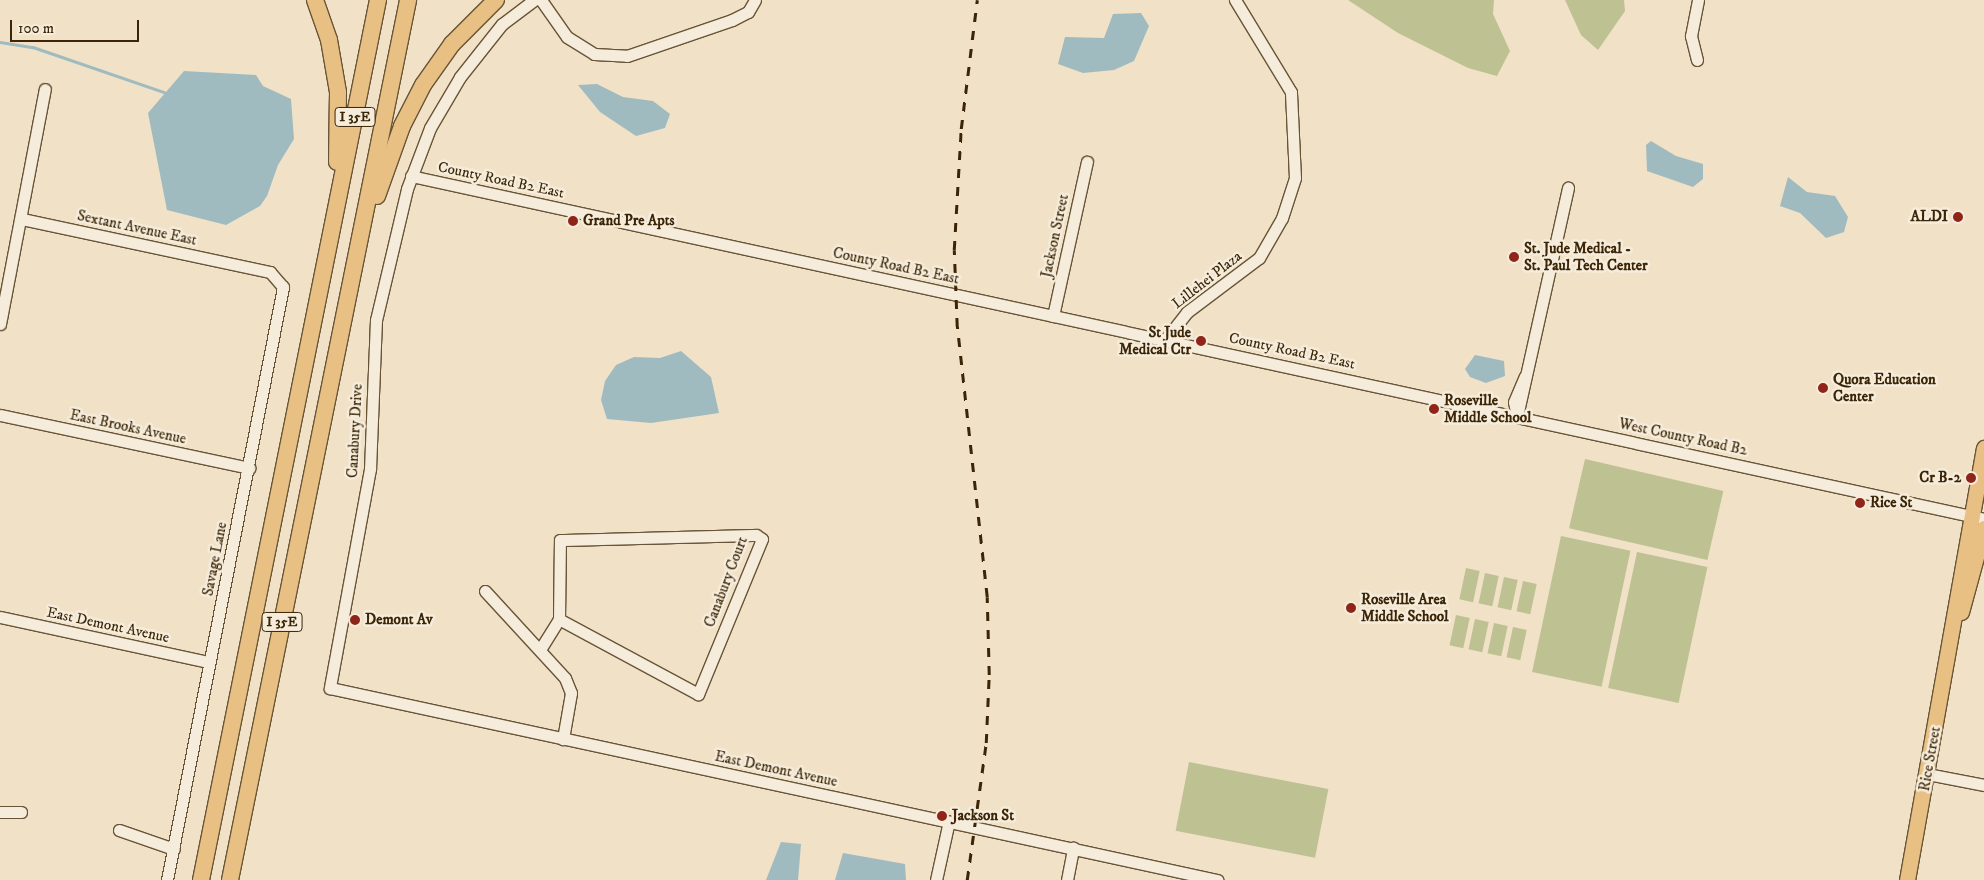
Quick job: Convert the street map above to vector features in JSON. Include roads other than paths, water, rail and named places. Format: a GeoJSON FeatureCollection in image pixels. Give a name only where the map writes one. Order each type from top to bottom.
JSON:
{"type":"FeatureCollection","features":[{"type":"Feature","properties":{"kind":"highway"},"geometry":{"type":"LineString","coordinates":[[314,0],[329,40],[338,92],[332,234]]}},
{"type":"Feature","properties":{"kind":"highway","name":"I 35E"},"geometry":{"type":"LineString","coordinates":[[201,880],[378,0]]}},
{"type":"Feature","properties":{"kind":"highway","name":"I 35E"},"geometry":{"type":"LineString","coordinates":[[230,880],[367,213],[408,0]]}},
{"type":"Feature","properties":{"kind":"highway"},"geometry":{"type":"LineString","coordinates":[[367,213],[423,85],[458,37],[496,0]]}},
{"type":"Feature","properties":{"kind":"main road","name":"Rice Street"},"geometry":{"type":"LineString","coordinates":[[1907,880],[1952,637],[1977,518],[1984,448]]}},
{"type":"Feature","properties":{"kind":"main road","name":"Rice Street"},"geometry":{"type":"LineString","coordinates":[[1952,637],[1984,528]]}},
{"type":"Feature","properties":{"kind":"street","name":"Canabury Drive"},"geometry":{"type":"LineString","coordinates":[[330,688],[370,469],[376,320],[411,176],[430,128],[460,77],[502,24],[534,0]]}},
{"type":"Feature","properties":{"kind":"street"},"geometry":{"type":"LineString","coordinates":[[540,0],[567,37],[594,54],[627,56],[732,20],[748,12],[755,0]]}},
{"type":"Feature","properties":{"kind":"street","name":"Lillehei Plaza"},"geometry":{"type":"LineString","coordinates":[[1166,339],[1187,312],[1245,272],[1259,258],[1282,218],[1295,178],[1291,92],[1235,0]]}},
{"type":"Feature","properties":{"kind":"street"},"geometry":{"type":"LineString","coordinates":[[1697,60],[1691,36],[1698,0]]}},
{"type":"Feature","properties":{"kind":"street"},"geometry":{"type":"LineString","coordinates":[[0,324],[22,219],[45,90]]}},
{"type":"Feature","properties":{"kind":"street","name":"Jackson Street"},"geometry":{"type":"LineString","coordinates":[[1054,316],[1087,162]]}},
{"type":"Feature","properties":{"kind":"street","name":"County Road B2 East"},"geometry":{"type":"LineString","coordinates":[[411,176],[1376,385]]}},
{"type":"Feature","properties":{"kind":"street"},"geometry":{"type":"LineString","coordinates":[[1517,416],[1568,188]]}},
{"type":"Feature","properties":{"kind":"street","name":"Sextant Avenue East"},"geometry":{"type":"LineString","coordinates":[[22,219],[246,267]]}},
{"type":"Feature","properties":{"kind":"street","name":"Savage Lane"},"geometry":{"type":"LineString","coordinates":[[167,880],[283,287],[270,272],[246,267]]}},
{"type":"Feature","properties":{"kind":"street","name":"West County Road B2"},"geometry":{"type":"LineString","coordinates":[[1376,385],[1977,518]]}},
{"type":"Feature","properties":{"kind":"street","name":"East Brooks Avenue"},"geometry":{"type":"LineString","coordinates":[[0,415],[249,468]]}},
{"type":"Feature","properties":{"kind":"street","name":"Canabury Court"},"geometry":{"type":"LineString","coordinates":[[747,535],[762,539],[698,694],[559,619],[560,540],[747,535]]}},
{"type":"Feature","properties":{"kind":"street"},"geometry":{"type":"LineString","coordinates":[[485,591],[541,648],[571,693],[563,739]]}},
{"type":"Feature","properties":{"kind":"street","name":"East Demont Avenue"},"geometry":{"type":"LineString","coordinates":[[0,617],[210,662]]}},
{"type":"Feature","properties":{"kind":"street"},"geometry":{"type":"LineString","coordinates":[[541,648],[559,619]]}},
{"type":"Feature","properties":{"kind":"street","name":"East Demont Avenue"},"geometry":{"type":"LineString","coordinates":[[330,688],[1073,848],[1199,878],[1217,880]]}},
{"type":"Feature","properties":{"kind":"street"},"geometry":{"type":"LineString","coordinates":[[1927,774],[1984,785]]}},
{"type":"Feature","properties":{"kind":"street"},"geometry":{"type":"LineString","coordinates":[[0,812],[21,812]]}},
{"type":"Feature","properties":{"kind":"street"},"geometry":{"type":"LineString","coordinates":[[936,880],[949,821]]}},
{"type":"Feature","properties":{"kind":"street"},"geometry":{"type":"LineString","coordinates":[[119,830],[174,849]]}},
{"type":"Feature","properties":{"kind":"street"},"geometry":{"type":"LineString","coordinates":[[1066,880],[1073,848]]}},
{"type":"Feature","properties":{"kind":"water"},"geometry":{"type":"Polygon","coordinates":[[[1141,13],[1149,26],[1134,61],[1114,70],[1083,73],[1058,64],[1065,37],[1104,38],[1113,14],[1141,13]]]}},
{"type":"Feature","properties":{"kind":"water"},"geometry":{"type":"Polygon","coordinates":[[[184,71],[256,75],[263,86],[291,99],[294,139],[278,165],[267,196],[260,206],[226,225],[167,210],[148,113],[184,71]]]}},
{"type":"Feature","properties":{"kind":"water"},"geometry":{"type":"Polygon","coordinates":[[[597,84],[623,97],[653,101],[670,114],[665,128],[636,136],[600,112],[578,85],[597,84]]]}},
{"type":"Feature","properties":{"kind":"water"},"geometry":{"type":"Polygon","coordinates":[[[1651,141],[1676,156],[1703,164],[1703,179],[1693,187],[1647,171],[1646,145],[1651,141]]]}},
{"type":"Feature","properties":{"kind":"water"},"geometry":{"type":"Polygon","coordinates":[[[1788,177],[1807,192],[1835,196],[1848,217],[1844,232],[1826,238],[1800,213],[1780,206],[1788,177]]]}},
{"type":"Feature","properties":{"kind":"water"},"geometry":{"type":"Polygon","coordinates":[[[681,351],[711,377],[719,413],[651,423],[607,419],[601,400],[605,381],[616,365],[634,357],[660,358],[681,351]]]}},
{"type":"Feature","properties":{"kind":"water"},"geometry":{"type":"Polygon","coordinates":[[[1475,355],[1504,361],[1505,376],[1486,383],[1470,377],[1465,369],[1475,355]]]}},
{"type":"Feature","properties":{"kind":"water"},"geometry":{"type":"Polygon","coordinates":[[[781,842],[801,844],[798,880],[766,880],[781,842]]]}},
{"type":"Feature","properties":{"kind":"water"},"geometry":{"type":"Polygon","coordinates":[[[843,853],[905,864],[906,880],[835,880],[843,853]]]}},
{"type":"Feature","properties":{"kind":"waterway"},"geometry":{"type":"LineString","coordinates":[[0,42],[33,47],[164,92]]}},
{"type":"Feature","properties":{"kind":"railway"},"geometry":{"type":"LineString","coordinates":[[967,880],[986,743],[989,675],[987,597],[957,327],[954,250],[961,129],[977,0]]}},
{"type":"Feature","properties":{"kind":"place","name":"ALDI"},"geometry":{"type":"Point","coordinates":[1958,217]}},
{"type":"Feature","properties":{"kind":"place","name":"Grand Pre Apts"},"geometry":{"type":"Point","coordinates":[573,221]}},
{"type":"Feature","properties":{"kind":"place","name":"St. Jude Medical - St. Paul Tech Center"},"geometry":{"type":"Point","coordinates":[1514,257]}},
{"type":"Feature","properties":{"kind":"place","name":"St Jude Medical Ctr"},"geometry":{"type":"Point","coordinates":[1201,341]}},
{"type":"Feature","properties":{"kind":"place","name":"Quora Education Center"},"geometry":{"type":"Point","coordinates":[1823,388]}},
{"type":"Feature","properties":{"kind":"place","name":"Roseville Middle School"},"geometry":{"type":"Point","coordinates":[1434,409]}},
{"type":"Feature","properties":{"kind":"place","name":"Cr B-2"},"geometry":{"type":"Point","coordinates":[1971,478]}},
{"type":"Feature","properties":{"kind":"place","name":"Rice St"},"geometry":{"type":"Point","coordinates":[1860,503]}},
{"type":"Feature","properties":{"kind":"place","name":"Roseville Area Middle School"},"geometry":{"type":"Point","coordinates":[1351,608]}},
{"type":"Feature","properties":{"kind":"place","name":"Demont Av"},"geometry":{"type":"Point","coordinates":[355,620]}},
{"type":"Feature","properties":{"kind":"place","name":"Jackson St"},"geometry":{"type":"Point","coordinates":[942,816]}}]}
